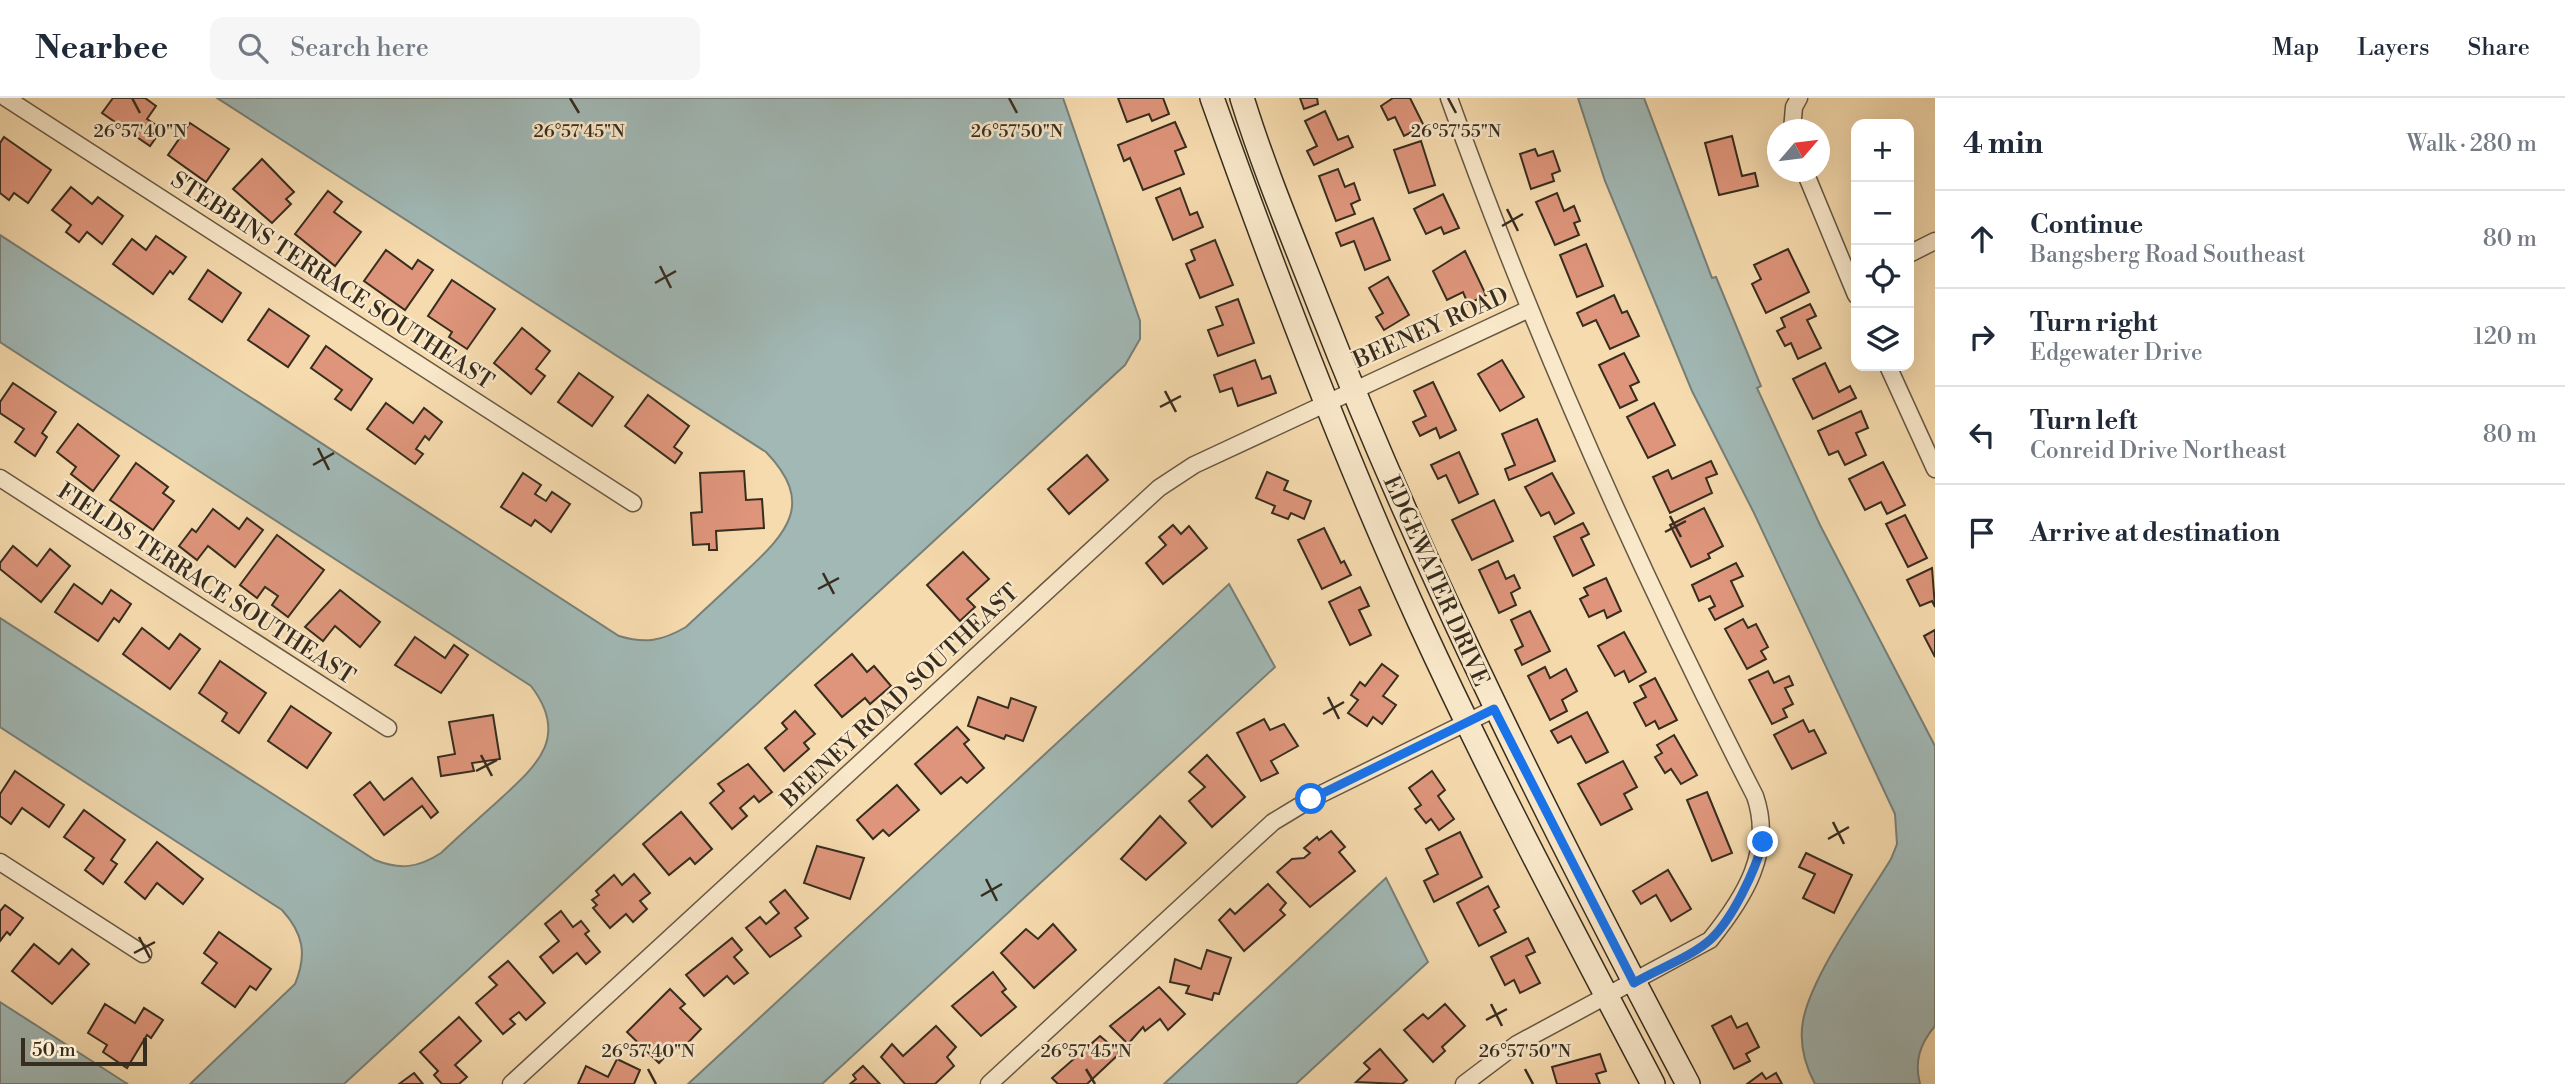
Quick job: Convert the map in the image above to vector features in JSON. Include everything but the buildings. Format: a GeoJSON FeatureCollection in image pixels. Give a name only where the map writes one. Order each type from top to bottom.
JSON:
{"type":"FeatureCollection","features":[{"type":"Feature","properties":{"kind":"street","name":"STEBBINS TERRACE SOUTHEAST"},"geometry":{"type":"LineString","coordinates":[[6,98],[632,503]]}},
{"type":"Feature","properties":{"kind":"street","name":"EDGEWATER DRIVE"},"geometry":{"type":"LineString","coordinates":[[1212,98],[1265,246],[1387,549],[1467,722],[1653,1084]]}},
{"type":"Feature","properties":{"kind":"street","name":"EDGEWATER DRIVE"},"geometry":{"type":"LineString","coordinates":[[1242,98],[1352,389],[1394,492],[1494,709],[1688,1084]]}},
{"type":"Feature","properties":{"kind":"street"},"geometry":{"type":"LineString","coordinates":[[1449,98],[1529,309],[1625,531],[1755,796],[1762,818],[1763,842],[1757,863],[1725,922],[1710,940],[1499,1055],[1464,1084]]}},
{"type":"Feature","properties":{"kind":"street"},"geometry":{"type":"LineString","coordinates":[[1792,119],[1799,98]]}},
{"type":"Feature","properties":{"kind":"street"},"geometry":{"type":"LineString","coordinates":[[1809,182],[1851,278]]}},
{"type":"Feature","properties":{"kind":"street"},"geometry":{"type":"LineString","coordinates":[[1914,252],[1935,241]]}},
{"type":"Feature","properties":{"kind":"street","name":"BEENEY ROAD"},"geometry":{"type":"LineString","coordinates":[[1352,389],[1529,309]]}},
{"type":"Feature","properties":{"kind":"street"},"geometry":{"type":"LineString","coordinates":[[1890,371],[1935,469]]}},
{"type":"Feature","properties":{"kind":"street","name":"BEENEY ROAD SOUTHEAST"},"geometry":{"type":"LineString","coordinates":[[512,1084],[1159,488],[1194,465],[1352,389]]}},
{"type":"Feature","properties":{"kind":"street","name":"FIELDS TERRACE SOUTHEAST"},"geometry":{"type":"LineString","coordinates":[[0,478],[388,728]]}},
{"type":"Feature","properties":{"kind":"street"},"geometry":{"type":"LineString","coordinates":[[989,1084],[1273,822],[1311,799],[1494,709]]}},
{"type":"Feature","properties":{"kind":"street"},"geometry":{"type":"LineString","coordinates":[[0,862],[143,954]]}},
{"type":"Feature","properties":{"kind":"water"},"geometry":{"type":"Polygon","coordinates":[[[217,98],[1063,98],[1140,321],[1140,339],[1125,365],[344,1084],[190,1084],[295,984],[302,954],[299,936],[282,910],[0,727],[0,618],[375,860],[393,865],[417,864],[441,853],[524,776],[535,764],[548,736],[548,721],[543,704],[531,686],[0,342],[0,235],[619,636],[653,640],[686,627],[773,544],[790,516],[792,502],[781,470],[766,452],[217,98]]]}},
{"type":"Feature","properties":{"kind":"water"},"geometry":{"type":"Polygon","coordinates":[[[1578,98],[1644,98],[1712,278],[1716,277],[1761,386],[1757,388],[1820,525],[1935,746],[1935,1026],[1925,1039],[1918,1060],[1920,1084],[1815,1084],[1808,1069],[1802,1037],[1808,1003],[1828,961],[1891,859],[1897,844],[1895,814],[1754,513],[1692,391],[1605,181],[1578,98]]]}},
{"type":"Feature","properties":{"kind":"water"},"geometry":{"type":"Polygon","coordinates":[[[1229,584],[1275,667],[822,1084],[688,1084],[1229,584]]]}},
{"type":"Feature","properties":{"kind":"water"},"geometry":{"type":"Polygon","coordinates":[[[1386,878],[1428,962],[1296,1084],[1164,1084],[1386,878]]]}},
{"type":"Feature","properties":{"kind":"water"},"geometry":{"type":"Polygon","coordinates":[[[0,1002],[126,1083],[128,1084],[0,1084],[0,1002]]]}},
{"type":"Feature","properties":{"kind":"route"},"geometry":{"type":"LineString","coordinates":[[1311,799],[1494,709],[1634,983],[1710,940],[1725,922],[1757,863],[1763,842]]}}]}
